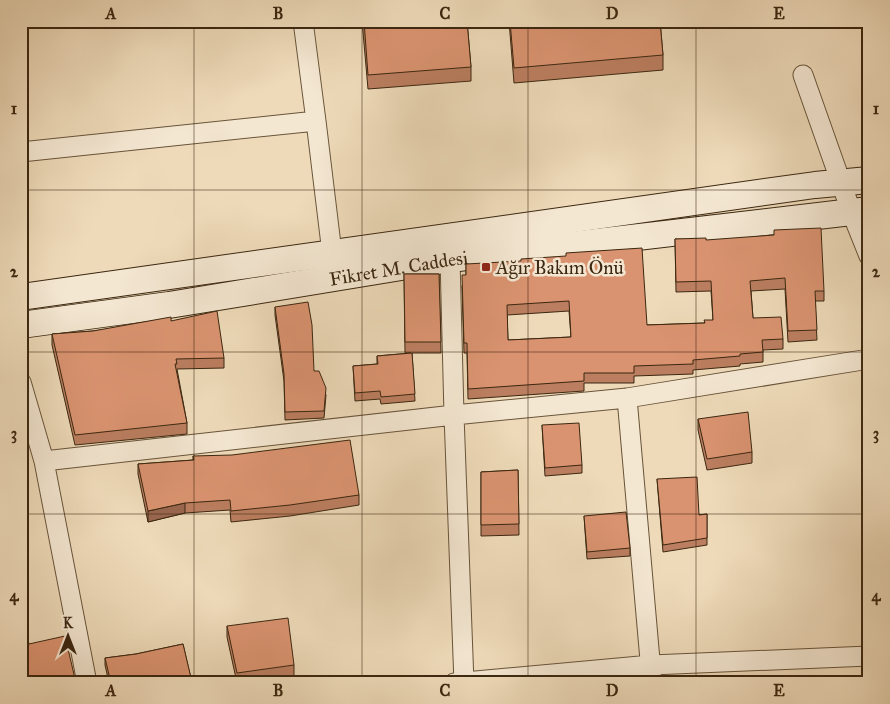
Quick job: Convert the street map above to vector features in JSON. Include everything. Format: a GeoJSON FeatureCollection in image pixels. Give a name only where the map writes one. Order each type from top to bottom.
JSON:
{"type":"FeatureCollection","features":[{"type":"Feature","properties":{"kind":"main road"},"geometry":{"type":"LineString","coordinates":[[21,297],[841,182],[869,180]]}},
{"type":"Feature","properties":{"kind":"main road","name":"Fikret M. Caddesi"},"geometry":{"type":"LineString","coordinates":[[21,325],[169,305],[450,259],[860,210]]}},
{"type":"Feature","properties":{"kind":"street"},"geometry":{"type":"LineString","coordinates":[[303,21],[332,253]]}},
{"type":"Feature","properties":{"kind":"street"},"geometry":{"type":"LineString","coordinates":[[803,75],[841,182],[860,210],[869,256]]}},
{"type":"Feature","properties":{"kind":"street"},"geometry":{"type":"LineString","coordinates":[[21,152],[316,121]]}},
{"type":"Feature","properties":{"kind":"street"},"geometry":{"type":"LineString","coordinates":[[450,259],[461,683],[652,674],[869,656]]}},
{"type":"Feature","properties":{"kind":"street"},"geometry":{"type":"LineString","coordinates":[[44,461],[454,415],[627,398],[869,359]]}},
{"type":"Feature","properties":{"kind":"street"},"geometry":{"type":"LineString","coordinates":[[21,382],[44,461],[87,683]]}},
{"type":"Feature","properties":{"kind":"street"},"geometry":{"type":"LineString","coordinates":[[627,398],[652,674]]}},
{"type":"Feature","properties":{"kind":"building"},"geometry":{"type":"Polygon","coordinates":[[[364,21],[467,21],[471,67],[368,75],[364,21]]]}},
{"type":"Feature","properties":{"kind":"building"},"geometry":{"type":"Polygon","coordinates":[[[510,21],[660,21],[663,55],[514,68],[510,21]]]}},
{"type":"Feature","properties":{"kind":"building"},"geometry":{"type":"Polygon","coordinates":[[[821,228],[824,291],[815,291],[817,330],[788,331],[785,278],[750,281],[753,318],[781,317],[783,339],[762,340],[763,352],[693,360],[693,364],[634,366],[634,373],[584,373],[584,381],[468,389],[467,343],[464,343],[462,275],[466,275],[466,264],[521,261],[521,259],[566,256],[566,253],[642,248],[647,325],[705,323],[704,320],[713,320],[711,281],[676,282],[675,239],[706,238],[706,240],[774,235],[774,230],[821,228]],[[569,301],[507,305],[508,340],[571,337],[569,301]]]}},
{"type":"Feature","properties":{"kind":"building"},"geometry":{"type":"Polygon","coordinates":[[[404,274],[439,274],[441,342],[405,342],[404,274]]]}},
{"type":"Feature","properties":{"kind":"building"},"geometry":{"type":"Polygon","coordinates":[[[308,302],[312,325],[314,371],[319,371],[326,388],[324,411],[285,412],[284,374],[275,307],[308,302]]]}},
{"type":"Feature","properties":{"kind":"building"},"geometry":{"type":"Polygon","coordinates":[[[217,311],[224,358],[176,359],[177,364],[175,364],[187,423],[75,435],[52,334],[93,331],[171,317],[171,321],[217,311]]]}},
{"type":"Feature","properties":{"kind":"building"},"geometry":{"type":"Polygon","coordinates":[[[412,353],[415,394],[381,397],[380,391],[355,393],[353,366],[378,364],[377,356],[412,353]]]}},
{"type":"Feature","properties":{"kind":"building"},"geometry":{"type":"Polygon","coordinates":[[[748,412],[752,452],[707,459],[698,419],[748,412]]]}},
{"type":"Feature","properties":{"kind":"building"},"geometry":{"type":"Polygon","coordinates":[[[579,423],[582,465],[545,468],[542,425],[579,423]]]}},
{"type":"Feature","properties":{"kind":"building"},"geometry":{"type":"Polygon","coordinates":[[[350,440],[359,495],[231,511],[230,500],[185,503],[148,511],[138,464],[194,460],[193,456],[232,455],[350,440]]]}},
{"type":"Feature","properties":{"kind":"building"},"geometry":{"type":"Polygon","coordinates":[[[518,470],[519,524],[481,525],[481,472],[518,470]]]}},
{"type":"Feature","properties":{"kind":"building"},"geometry":{"type":"Polygon","coordinates":[[[697,477],[699,515],[707,514],[707,538],[663,545],[657,479],[697,477]]]}},
{"type":"Feature","properties":{"kind":"building"},"geometry":{"type":"Polygon","coordinates":[[[626,512],[630,548],[587,552],[584,516],[626,512]]]}},
{"type":"Feature","properties":{"kind":"building"},"geometry":{"type":"Polygon","coordinates":[[[21,615],[29,644],[65,636],[76,683],[21,683],[21,615]]]}},
{"type":"Feature","properties":{"kind":"building"},"geometry":{"type":"Polygon","coordinates":[[[288,618],[294,665],[237,673],[227,626],[288,618]]]}},
{"type":"Feature","properties":{"kind":"building"},"geometry":{"type":"Polygon","coordinates":[[[183,644],[192,682],[111,683],[105,658],[136,654],[183,644]]]}},
{"type":"Feature","properties":{"kind":"place","name":"Ağır Bakım Önü"},"geometry":{"type":"Point","coordinates":[486,267]}}]}
